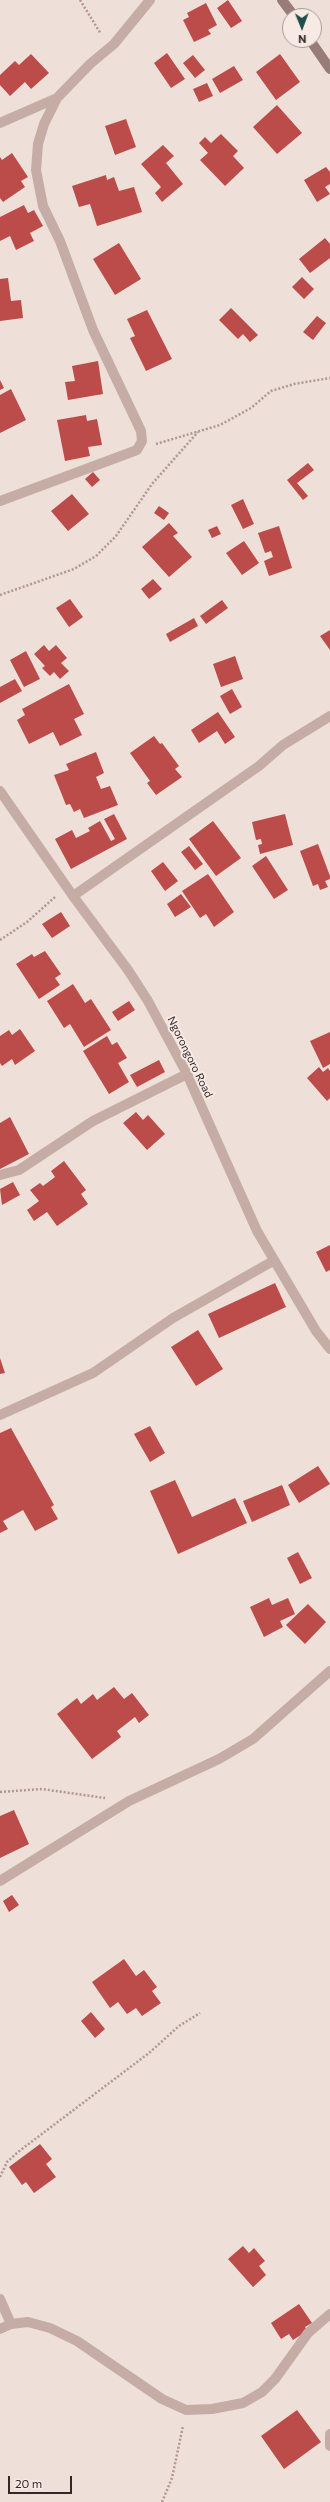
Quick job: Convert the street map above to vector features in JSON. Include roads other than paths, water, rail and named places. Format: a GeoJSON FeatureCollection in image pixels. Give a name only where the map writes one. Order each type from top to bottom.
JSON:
{"type":"FeatureCollection","features":[{"type":"Feature","properties":{"kind":"street"},"geometry":{"type":"LineString","coordinates":[[0,501],[137,450],[142,441],[141,431],[93,330],[60,241],[43,206],[36,170],[38,144],[44,124],[57,98],[90,64],[109,48],[132,25],[150,0]]}},
{"type":"Feature","properties":{"kind":"street"},"geometry":{"type":"LineString","coordinates":[[316,48],[330,68]]}},
{"type":"Feature","properties":{"kind":"street"},"geometry":{"type":"LineString","coordinates":[[0,123],[57,98]]}},
{"type":"Feature","properties":{"kind":"street"},"geometry":{"type":"LineString","coordinates":[[73,896],[259,766],[283,745],[330,716]]}},
{"type":"Feature","properties":{"kind":"street","name":"Ngorongoro Road"},"geometry":{"type":"LineString","coordinates":[[0,791],[73,896],[128,970],[187,1074],[273,1261],[316,1331],[330,1349]]}},
{"type":"Feature","properties":{"kind":"street"},"geometry":{"type":"LineString","coordinates":[[0,1176],[19,1170],[93,1121],[187,1074]]}},
{"type":"Feature","properties":{"kind":"street"},"geometry":{"type":"LineString","coordinates":[[0,1415],[93,1373],[173,1318],[273,1261]]}},
{"type":"Feature","properties":{"kind":"street"},"geometry":{"type":"LineString","coordinates":[[0,1881],[129,1801],[219,1759],[253,1739],[330,1671]]}},
{"type":"Feature","properties":{"kind":"street"},"geometry":{"type":"LineString","coordinates":[[0,2299],[11,2324]]}},
{"type":"Feature","properties":{"kind":"street"},"geometry":{"type":"LineString","coordinates":[[0,2329],[11,2324],[28,2322],[50,2328],[77,2342],[162,2399],[186,2410],[212,2409],[244,2403],[262,2392],[275,2379],[308,2333],[330,2314]]}},
{"type":"Feature","properties":{"kind":"street"},"geometry":{"type":"LineString","coordinates":[[330,2434],[330,2446]]}}]}
